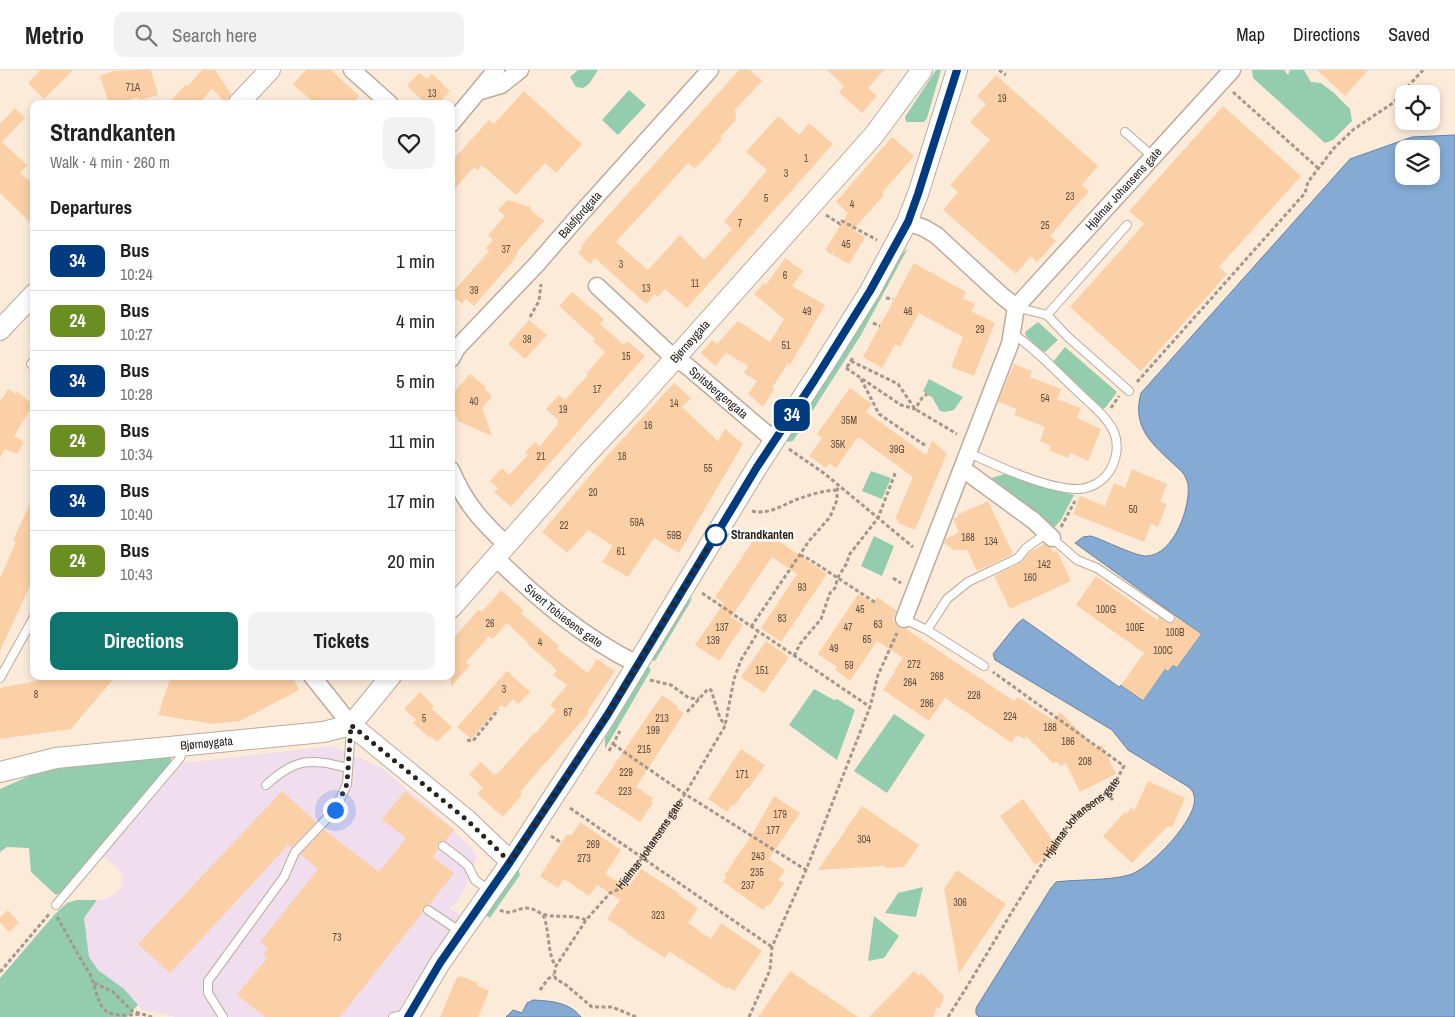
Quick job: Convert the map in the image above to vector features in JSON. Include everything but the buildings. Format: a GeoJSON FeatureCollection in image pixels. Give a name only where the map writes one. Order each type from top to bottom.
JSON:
{"type":"FeatureCollection","features":[{"type":"Feature","properties":{"kind":"street"},"geometry":{"type":"LineString","coordinates":[[242,100],[270,70]]}},
{"type":"Feature","properties":{"kind":"street"},"geometry":{"type":"LineString","coordinates":[[352,70],[386,100]]}},
{"type":"Feature","properties":{"kind":"street"},"geometry":{"type":"LineString","coordinates":[[455,120],[480,92],[496,70]]}},
{"type":"Feature","properties":{"kind":"street"},"geometry":{"type":"LineString","coordinates":[[480,92],[501,85],[520,70]]}},
{"type":"Feature","properties":{"kind":"street","name":"Bjørnøygata"},"geometry":{"type":"LineString","coordinates":[[455,603],[874,135],[922,70]]}},
{"type":"Feature","properties":{"kind":"street"},"geometry":{"type":"LineString","coordinates":[[404,1016],[490,892],[608,714],[774,440],[859,309],[908,222],[957,70]]}},
{"type":"Feature","properties":{"kind":"street","name":"Balsfjordgata"},"geometry":{"type":"LineString","coordinates":[[455,352],[537,264],[704,72]]}},
{"type":"Feature","properties":{"kind":"street","name":"Hjalmar Johansens gate"},"geometry":{"type":"LineString","coordinates":[[1016,307],[1227,76]]}},
{"type":"Feature","properties":{"kind":"street"},"geometry":{"type":"LineString","coordinates":[[904,619],[966,461],[1012,334],[1016,307],[936,235],[908,222]]}},
{"type":"Feature","properties":{"kind":"street","name":"Spitsbergengata"},"geometry":{"type":"LineString","coordinates":[[598,286],[674,358],[687,366],[774,440]]}},
{"type":"Feature","properties":{"kind":"street"},"geometry":{"type":"LineString","coordinates":[[0,330],[30,300]]}},
{"type":"Feature","properties":{"kind":"street"},"geometry":{"type":"LineString","coordinates":[[966,461],[1050,535]]}},
{"type":"Feature","properties":{"kind":"street"},"geometry":{"type":"LineString","coordinates":[[455,478],[466,500],[487,526],[501,551]]}},
{"type":"Feature","properties":{"kind":"street","name":"Sivert Tobiesens gate"},"geometry":{"type":"LineString","coordinates":[[501,551],[580,630],[637,664]]}},
{"type":"Feature","properties":{"kind":"street"},"geometry":{"type":"LineString","coordinates":[[315,680],[351,725],[467,820],[510,862]]}},
{"type":"Feature","properties":{"kind":"street"},"geometry":{"type":"LineString","coordinates":[[351,725],[388,680]]}},
{"type":"Feature","properties":{"kind":"street","name":"Bjørnøygata"},"geometry":{"type":"LineString","coordinates":[[0,772],[56,758],[323,732],[351,725]]}},
{"type":"Feature","properties":{"kind":"lane"},"geometry":{"type":"LineString","coordinates":[[1125,132],[1152,156]]}},
{"type":"Feature","properties":{"kind":"lane"},"geometry":{"type":"LineString","coordinates":[[1047,315],[1128,225]]}},
{"type":"Feature","properties":{"kind":"lane"},"geometry":{"type":"LineString","coordinates":[[1016,307],[1047,315],[1068,337],[1127,389]]}},
{"type":"Feature","properties":{"kind":"lane"},"geometry":{"type":"LineString","coordinates":[[966,461],[1003,468],[1059,487],[1074,489],[1087,488],[1100,481],[1111,469],[1115,459],[1116,439],[1104,418],[1046,361],[1024,341],[1012,334]]}},
{"type":"Feature","properties":{"kind":"lane"},"geometry":{"type":"LineString","coordinates":[[927,630],[947,599],[968,582],[1018,558],[1026,548],[1050,535],[1077,560],[1097,568],[1170,618]]}},
{"type":"Feature","properties":{"kind":"lane"},"geometry":{"type":"LineString","coordinates":[[904,619],[927,630],[984,666]]}},
{"type":"Feature","properties":{"kind":"lane"},"geometry":{"type":"LineString","coordinates":[[0,678],[30,624]]}},
{"type":"Feature","properties":{"kind":"lane"},"geometry":{"type":"LineString","coordinates":[[223,1017],[208,993],[208,981],[284,877],[295,852],[335,810],[347,784],[351,725]]}},
{"type":"Feature","properties":{"kind":"lane"},"geometry":{"type":"LineString","coordinates":[[54,908],[180,758],[183,746]]}},
{"type":"Feature","properties":{"kind":"lane"},"geometry":{"type":"LineString","coordinates":[[266,785],[288,768],[302,762],[318,761],[348,768]]}},
{"type":"Feature","properties":{"kind":"lane"},"geometry":{"type":"LineString","coordinates":[[443,846],[468,866],[475,880],[490,892]]}},
{"type":"Feature","properties":{"kind":"lane"},"geometry":{"type":"LineString","coordinates":[[428,910],[461,932]]}},
{"type":"Feature","properties":{"kind":"path"},"geometry":{"type":"LineString","coordinates":[[999,70],[1006,75]]}},
{"type":"Feature","properties":{"kind":"path"},"geometry":{"type":"LineString","coordinates":[[1104,418],[1127,389],[1305,193],[1308,182],[1334,148],[1354,129],[1393,103],[1424,70]]}},
{"type":"Feature","properties":{"kind":"path"},"geometry":{"type":"LineString","coordinates":[[1227,76],[1318,168]]}},
{"type":"Feature","properties":{"kind":"path"},"geometry":{"type":"LineString","coordinates":[[825,214],[840,224],[842,221],[874,239]]}},
{"type":"Feature","properties":{"kind":"path"},"geometry":{"type":"LineString","coordinates":[[530,317],[539,301],[542,280],[537,264]]}},
{"type":"Feature","properties":{"kind":"path"},"geometry":{"type":"LineString","coordinates":[[873,323],[880,326]]}},
{"type":"Feature","properties":{"kind":"path"},"geometry":{"type":"LineString","coordinates":[[851,361],[898,384],[915,409]]}},
{"type":"Feature","properties":{"kind":"path"},"geometry":{"type":"LineString","coordinates":[[846,368],[901,405],[915,409],[963,437]]}},
{"type":"Feature","properties":{"kind":"path"},"geometry":{"type":"LineString","coordinates":[[861,378],[879,414],[926,446]]}},
{"type":"Feature","properties":{"kind":"path"},"geometry":{"type":"LineString","coordinates":[[915,409],[927,394]]}},
{"type":"Feature","properties":{"kind":"path"},"geometry":{"type":"LineString","coordinates":[[791,451],[825,474],[927,559]]}},
{"type":"Feature","properties":{"kind":"path"},"geometry":{"type":"LineString","coordinates":[[794,656],[800,644],[821,619],[830,593],[835,588],[838,577],[847,563],[849,555],[878,518],[896,471]]}},
{"type":"Feature","properties":{"kind":"path"},"geometry":{"type":"LineString","coordinates":[[751,627],[818,529],[830,518],[837,500],[839,486]]}},
{"type":"Feature","properties":{"kind":"path"},"geometry":{"type":"LineString","coordinates":[[752,511],[771,512],[797,500],[837,490]]}},
{"type":"Feature","properties":{"kind":"path"},"geometry":{"type":"LineString","coordinates":[[800,555],[838,577],[876,603]]}},
{"type":"Feature","properties":{"kind":"path"},"geometry":{"type":"LineString","coordinates":[[705,596],[870,707]]}},
{"type":"Feature","properties":{"kind":"path"},"geometry":{"type":"LineString","coordinates":[[749,1016],[770,970],[772,947],[806,870],[870,707],[878,676],[904,619]]}},
{"type":"Feature","properties":{"kind":"path","name":"Hjalmar Johansens gate"},"geometry":{"type":"LineString","coordinates":[[556,966],[586,920],[610,893],[617,890],[642,858],[685,794],[725,726],[734,679],[740,660],[758,632]]}},
{"type":"Feature","properties":{"kind":"path","name":"Hjalmar Johansens gate"},"geometry":{"type":"LineString","coordinates":[[950,1016],[1019,899],[1071,822],[1106,793],[1114,784],[1124,766],[984,666]]}},
{"type":"Feature","properties":{"kind":"path"},"geometry":{"type":"LineString","coordinates":[[650,680],[671,685],[689,698],[699,699]]}},
{"type":"Feature","properties":{"kind":"path"},"geometry":{"type":"LineString","coordinates":[[687,712],[708,689],[725,726]]}},
{"type":"Feature","properties":{"kind":"path"},"geometry":{"type":"LineString","coordinates":[[467,740],[473,741],[498,710]]}},
{"type":"Feature","properties":{"kind":"path"},"geometry":{"type":"LineString","coordinates":[[613,744],[685,794]]}},
{"type":"Feature","properties":{"kind":"path"},"geometry":{"type":"LineString","coordinates":[[1106,793],[1113,800]]}},
{"type":"Feature","properties":{"kind":"path","name":"Hjalmar Johansens gate"},"geometry":{"type":"LineString","coordinates":[[685,794],[806,870]]}},
{"type":"Feature","properties":{"kind":"path"},"geometry":{"type":"LineString","coordinates":[[570,808],[772,947]]}},
{"type":"Feature","properties":{"kind":"path"},"geometry":{"type":"LineString","coordinates":[[551,836],[560,842]]}},
{"type":"Feature","properties":{"kind":"path"},"geometry":{"type":"LineString","coordinates":[[0,972],[54,908],[93,982],[96,994],[107,1011],[125,1016],[141,1014]]}},
{"type":"Feature","properties":{"kind":"path"},"geometry":{"type":"LineString","coordinates":[[500,910],[511,913],[524,908],[532,908],[543,915],[574,916],[586,920]]}},
{"type":"Feature","properties":{"kind":"path"},"geometry":{"type":"LineString","coordinates":[[540,990],[548,979],[554,975],[556,966],[551,958],[546,922],[543,915]]}},
{"type":"Feature","properties":{"kind":"path"},"geometry":{"type":"LineString","coordinates":[[554,975],[556,979],[592,1007],[612,1008],[636,1017]]}},
{"type":"Feature","properties":{"kind":"path"},"geometry":{"type":"LineString","coordinates":[[93,982],[113,992],[132,1011],[152,1017]]}},
{"type":"Feature","properties":{"kind":"shaded area"},"geometry":{"type":"Polygon","coordinates":[[[332,746],[380,767],[454,828],[454,831],[474,851],[477,858],[464,891],[458,901],[450,908],[461,916],[408,993],[395,1017],[177,1017],[142,1010],[124,989],[98,970],[89,957],[84,918],[97,900],[106,899],[113,895],[119,891],[123,883],[122,875],[117,867],[103,857],[183,763],[332,746]]]}},
{"type":"Feature","properties":{"kind":"green space"},"geometry":{"type":"Polygon","coordinates":[[[578,70],[598,70],[589,84],[583,88],[576,87],[570,77],[578,70]]]}},
{"type":"Feature","properties":{"kind":"green space"},"geometry":{"type":"Polygon","coordinates":[[[936,70],[941,70],[927,118],[924,122],[906,122],[905,117],[936,70]]]}},
{"type":"Feature","properties":{"kind":"green space"},"geometry":{"type":"Polygon","coordinates":[[[1252,70],[1284,70],[1288,75],[1290,70],[1304,70],[1311,82],[1321,83],[1350,109],[1352,121],[1333,140],[1325,143],[1253,78],[1252,70]]]}},
{"type":"Feature","properties":{"kind":"green space"},"geometry":{"type":"Polygon","coordinates":[[[629,90],[646,105],[618,135],[602,120],[629,90]]]}},
{"type":"Feature","properties":{"kind":"green space"},"geometry":{"type":"Polygon","coordinates":[[[908,248],[861,335],[793,441],[786,442],[857,332],[901,255],[908,248]]]}},
{"type":"Feature","properties":{"kind":"green space"},"geometry":{"type":"Polygon","coordinates":[[[1038,322],[1058,340],[1045,352],[1026,336],[1025,332],[1038,322]]]}},
{"type":"Feature","properties":{"kind":"green space"},"geometry":{"type":"Polygon","coordinates":[[[1065,347],[1117,392],[1103,409],[1053,362],[1065,347]]]}},
{"type":"Feature","properties":{"kind":"green space"},"geometry":{"type":"Polygon","coordinates":[[[929,379],[963,397],[954,410],[940,411],[932,397],[923,391],[929,379]]]}},
{"type":"Feature","properties":{"kind":"green space"},"geometry":{"type":"Polygon","coordinates":[[[871,471],[891,478],[882,499],[862,491],[871,471]]]}},
{"type":"Feature","properties":{"kind":"green space"},"geometry":{"type":"Polygon","coordinates":[[[1004,474],[1042,487],[1074,495],[1061,520],[1053,529],[989,481],[1004,474]]]}},
{"type":"Feature","properties":{"kind":"green space"},"geometry":{"type":"Polygon","coordinates":[[[874,536],[894,546],[882,576],[861,566],[874,536]]]}},
{"type":"Feature","properties":{"kind":"green space"},"geometry":{"type":"Polygon","coordinates":[[[692,597],[655,661],[651,659],[685,604],[692,597]]]}},
{"type":"Feature","properties":{"kind":"green space"},"geometry":{"type":"Polygon","coordinates":[[[648,666],[651,670],[605,749],[605,738],[648,666]]]}},
{"type":"Feature","properties":{"kind":"green space"},"geometry":{"type":"Polygon","coordinates":[[[814,689],[834,700],[837,699],[855,710],[837,760],[789,725],[814,689]]]}},
{"type":"Feature","properties":{"kind":"green space"},"geometry":{"type":"Polygon","coordinates":[[[894,714],[925,735],[887,793],[854,771],[894,714]]]}},
{"type":"Feature","properties":{"kind":"green space"},"geometry":{"type":"Polygon","coordinates":[[[170,756],[172,761],[170,765],[62,892],[56,895],[31,872],[29,848],[7,847],[0,852],[0,789],[36,773],[53,768],[170,756]]]}},
{"type":"Feature","properties":{"kind":"green space"},"geometry":{"type":"Polygon","coordinates":[[[518,869],[520,875],[490,918],[485,915],[518,869]]]}},
{"type":"Feature","properties":{"kind":"green space"},"geometry":{"type":"Polygon","coordinates":[[[923,887],[916,917],[885,913],[898,893],[923,887]]]}},
{"type":"Feature","properties":{"kind":"green space"},"geometry":{"type":"Polygon","coordinates":[[[77,900],[97,900],[84,918],[89,957],[98,970],[124,989],[138,1005],[127,1017],[0,1017],[0,978],[55,914],[67,903],[77,900]]]}},
{"type":"Feature","properties":{"kind":"green space"},"geometry":{"type":"Polygon","coordinates":[[[874,916],[899,936],[884,958],[868,961],[874,916]]]}},
{"type":"Feature","properties":{"kind":"water"},"geometry":{"type":"Polygon","coordinates":[[[1455,135],[1455,1017],[979,1017],[976,1014],[976,1008],[1056,882],[1112,878],[1129,875],[1138,871],[1172,841],[1190,816],[1194,804],[1194,794],[1188,787],[1128,750],[1112,730],[995,660],[993,654],[1023,619],[1119,687],[1121,685],[1142,700],[1165,669],[1168,671],[1173,665],[1177,667],[1201,634],[1075,543],[1083,537],[1091,536],[1142,556],[1147,556],[1157,554],[1173,539],[1187,504],[1188,484],[1183,473],[1156,447],[1143,429],[1139,407],[1141,393],[1350,159],[1395,143],[1395,185],[1440,185],[1440,140],[1404,140],[1412,137],[1455,135]]]}},
{"type":"Feature","properties":{"kind":"water"},"geometry":{"type":"Polygon","coordinates":[[[533,1000],[565,1005],[581,1017],[506,1017],[513,1010],[522,1013],[527,1003],[533,1000]]]}},
{"type":"Feature","properties":{"kind":"bus line","name":"34"},"geometry":{"type":"LineString","coordinates":[[408,1017],[440,963],[552,800],[608,714],[757,467],[814,381],[870,291],[908,222],[957,70]]}},
{"type":"Feature","properties":{"kind":"place","name":"Strandkanten"},"geometry":{"type":"Point","coordinates":[716,535]}},
{"type":"Feature","properties":{"kind":"route"},"geometry":{"type":"LineString","coordinates":[[335,810],[347,784],[351,725],[467,820],[510,862],[608,714],[718,531],[716,535]]}}]}
